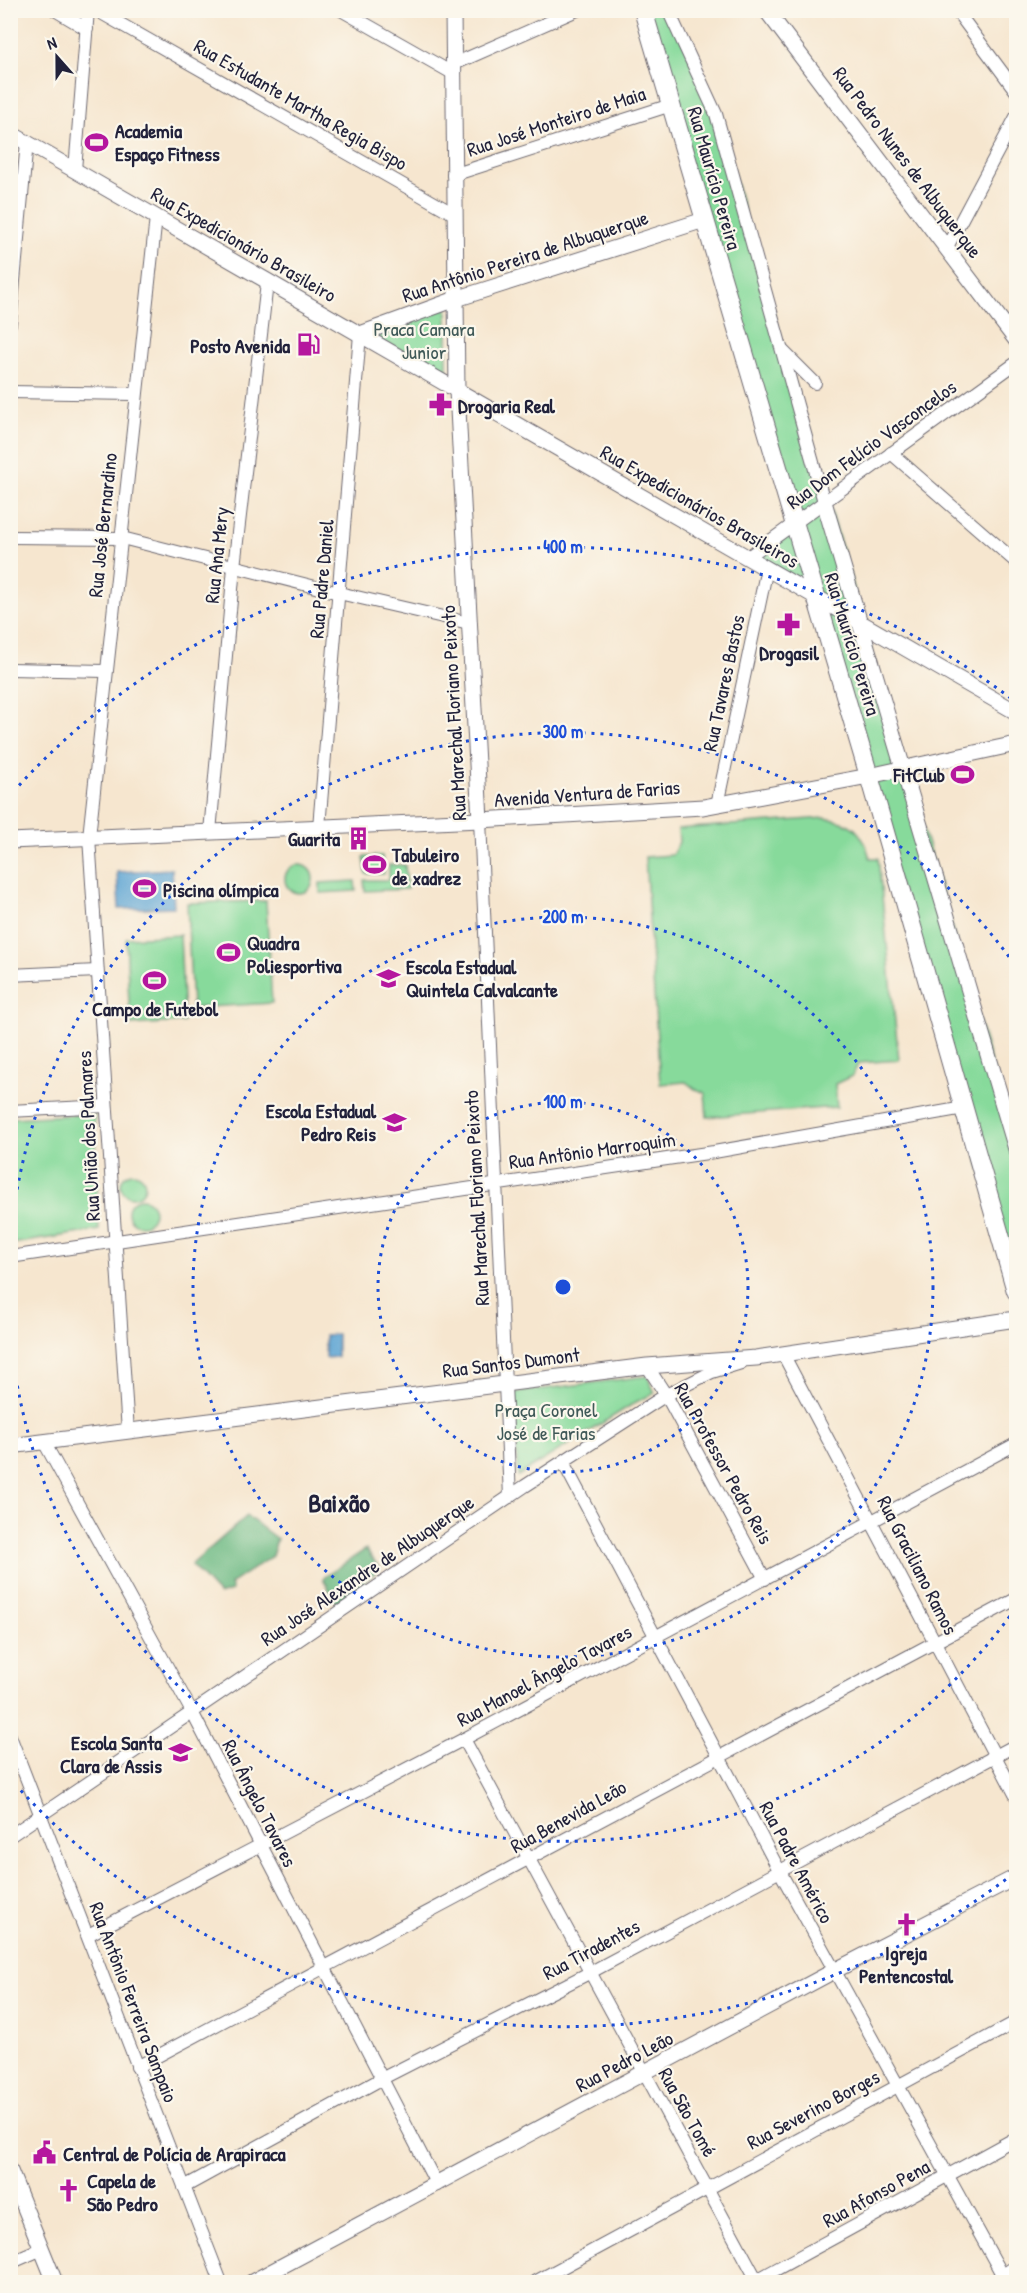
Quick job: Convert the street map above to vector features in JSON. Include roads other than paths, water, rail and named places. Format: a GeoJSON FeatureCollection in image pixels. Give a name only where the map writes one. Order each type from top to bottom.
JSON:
{"type":"FeatureCollection","features":[{"type":"Feature","properties":{"kind":"main road","name":"Rua Maurício Pereira"},"geometry":{"type":"LineString","coordinates":[[643,10],[869,776],[1017,1291]]}},
{"type":"Feature","properties":{"kind":"street"},"geometry":{"type":"LineString","coordinates":[[55,10],[87,29]]}},
{"type":"Feature","properties":{"kind":"street"},"geometry":{"type":"LineString","coordinates":[[75,170],[88,10]]}},
{"type":"Feature","properties":{"kind":"street","name":"Rua Estudante Martha Regia Bispo"},"geometry":{"type":"LineString","coordinates":[[96,10],[454,214]]}},
{"type":"Feature","properties":{"kind":"street"},"geometry":{"type":"LineString","coordinates":[[341,10],[454,69],[578,10]]}},
{"type":"Feature","properties":{"kind":"street","name":"Rua Marechal Floriano Peixoto"},"geometry":{"type":"LineString","coordinates":[[453,10],[457,391],[498,1183],[510,1497]]}},
{"type":"Feature","properties":{"kind":"street"},"geometry":{"type":"LineString","coordinates":[[956,10],[1017,91]]}},
{"type":"Feature","properties":{"kind":"street"},"geometry":{"type":"LineString","coordinates":[[669,12],[716,114],[824,502]]}},
{"type":"Feature","properties":{"kind":"street","name":"Rua Pedro Nunes de Albuquerque"},"geometry":{"type":"LineString","coordinates":[[774,13],[1017,340]]}},
{"type":"Feature","properties":{"kind":"street","name":"Rua José Monteiro de Maia"},"geometry":{"type":"LineString","coordinates":[[453,175],[671,105]]}},
{"type":"Feature","properties":{"kind":"street"},"geometry":{"type":"LineString","coordinates":[[947,247],[1017,117]]}},
{"type":"Feature","properties":{"kind":"street","name":"Rua Expedicionário Brasileiro"},"geometry":{"type":"LineString","coordinates":[[10,133],[457,391]]}},
{"type":"Feature","properties":{"kind":"street"},"geometry":{"type":"LineString","coordinates":[[10,324],[27,142]]}},
{"type":"Feature","properties":{"kind":"street","name":"Rua José Bernardino"},"geometry":{"type":"LineString","coordinates":[[89,837],[105,671],[122,538],[135,394],[156,217]]}},
{"type":"Feature","properties":{"kind":"street","name":"Rua Antônio Pereira de Albuquerque"},"geometry":{"type":"LineString","coordinates":[[360,334],[456,299],[704,220]]}},
{"type":"Feature","properties":{"kind":"street","name":"Rua Ana Mery"},"geometry":{"type":"LineString","coordinates":[[210,832],[234,567],[267,283]]}},
{"type":"Feature","properties":{"kind":"street","name":"Rua Padre Daniel"},"geometry":{"type":"LineString","coordinates":[[320,827],[360,334]]}},
{"type":"Feature","properties":{"kind":"street"},"geometry":{"type":"LineString","coordinates":[[782,350],[814,383]]}},
{"type":"Feature","properties":{"kind":"street","name":"Rua Dom Felício Vasconcelos"},"geometry":{"type":"LineString","coordinates":[[748,557],[1017,363]]}},
{"type":"Feature","properties":{"kind":"street","name":"Rua Expedicionários Brasileiros"},"geometry":{"type":"LineString","coordinates":[[457,391],[1017,712]]}},
{"type":"Feature","properties":{"kind":"street"},"geometry":{"type":"LineString","coordinates":[[10,392],[135,394]]}},
{"type":"Feature","properties":{"kind":"street"},"geometry":{"type":"LineString","coordinates":[[891,453],[1017,562]]}},
{"type":"Feature","properties":{"kind":"street","name":"Rua Maurício Pereira"},"geometry":{"type":"LineString","coordinates":[[824,502],[1017,1149]]}},
{"type":"Feature","properties":{"kind":"street"},"geometry":{"type":"LineString","coordinates":[[10,537],[122,538],[469,623]]}},
{"type":"Feature","properties":{"kind":"street","name":"Rua Tavares Bastos"},"geometry":{"type":"LineString","coordinates":[[717,805],[767,568]]}},
{"type":"Feature","properties":{"kind":"street"},"geometry":{"type":"LineString","coordinates":[[10,669],[105,671]]}},
{"type":"Feature","properties":{"kind":"street","name":"Avenida Ventura de Farias"},"geometry":{"type":"LineString","coordinates":[[10,841],[480,820],[717,805],[869,776],[1013,742]]}},
{"type":"Feature","properties":{"kind":"street","name":"Rua União dos Palmares"},"geometry":{"type":"LineString","coordinates":[[89,837],[113,1241],[128,1432]]}},
{"type":"Feature","properties":{"kind":"street"},"geometry":{"type":"LineString","coordinates":[[10,975],[97,971]]}},
{"type":"Feature","properties":{"kind":"street"},"geometry":{"type":"LineString","coordinates":[[10,1111],[106,1106]]}},
{"type":"Feature","properties":{"kind":"street","name":"Rua Antônio Marroquim"},"geometry":{"type":"LineString","coordinates":[[10,1257],[714,1152],[964,1108]]}},
{"type":"Feature","properties":{"kind":"street","name":"Rua Santos Dumont"},"geometry":{"type":"LineString","coordinates":[[10,1446],[647,1366],[756,1358],[1017,1320]]}},
{"type":"Feature","properties":{"kind":"street","name":"Rua Graciliano Ramos"},"geometry":{"type":"LineString","coordinates":[[783,1354],[873,1520],[1017,1796]]}},
{"type":"Feature","properties":{"kind":"street","name":"Rua José Alexandre de Albuquerque"},"geometry":{"type":"LineString","coordinates":[[10,1836],[510,1497],[666,1395],[712,1372],[756,1358]]}},
{"type":"Feature","properties":{"kind":"street","name":"Rua Professor Pedro Reis"},"geometry":{"type":"LineString","coordinates":[[647,1366],[666,1395],[765,1579]]}},
{"type":"Feature","properties":{"kind":"street","name":"Rua Ângelo Tavares"},"geometry":{"type":"LineString","coordinates":[[44,1442],[192,1712],[436,2185]]}},
{"type":"Feature","properties":{"kind":"street","name":"Rua Manoel Ângelo Tavares"},"geometry":{"type":"LineString","coordinates":[[88,1935],[464,1739],[1017,1444]]}},
{"type":"Feature","properties":{"kind":"street","name":"Rua Padre Américo"},"geometry":{"type":"LineString","coordinates":[[563,1462],[779,1870],[898,2085],[998,2279]]}},
{"type":"Feature","properties":{"kind":"street","name":"Rua Benevida Leão"},"geometry":{"type":"LineString","coordinates":[[138,2067],[326,1969],[718,1756],[1017,1599]]}},
{"type":"Feature","properties":{"kind":"street","name":"Rua Antônio Ferreira Sampaio"},"geometry":{"type":"LineString","coordinates":[[10,1736],[221,2283]]}},
{"type":"Feature","properties":{"kind":"street","name":"Rua São Tomé"},"geometry":{"type":"LineString","coordinates":[[464,1739],[531,1858],[756,2282]]}},
{"type":"Feature","properties":{"kind":"street","name":"Rua Tiradentes"},"geometry":{"type":"LineString","coordinates":[[184,2187],[382,2078],[591,1972],[1017,1745]]}},
{"type":"Feature","properties":{"kind":"street","name":"Rua Pedro Leão"},"geometry":{"type":"LineString","coordinates":[[252,2283],[645,2075],[834,1971],[1017,1877]]}},
{"type":"Feature","properties":{"kind":"street","name":"Rua Severino Borges"},"geometry":{"type":"LineString","coordinates":[[535,2283],[1017,2022]]}},
{"type":"Feature","properties":{"kind":"street","name":"Rua Afonso Pena"},"geometry":{"type":"LineString","coordinates":[[756,2282],[1017,2138]]}},
{"type":"Feature","properties":{"kind":"street"},"geometry":{"type":"LineString","coordinates":[[10,2171],[55,2283]]}},
{"type":"Feature","properties":{"kind":"street"},"geometry":{"type":"LineString","coordinates":[[10,2263],[42,2249]]}},
{"type":"Feature","properties":{"kind":"street"},"geometry":{"type":"LineString","coordinates":[[998,2279],[1017,2266]]}},
{"type":"Feature","properties":{"kind":"water","name":"Piscina olímpica"},"geometry":{"type":"Polygon","coordinates":[[[172,869],[174,907],[119,909],[117,872],[172,869]]]}},
{"type":"Feature","properties":{"kind":"water"},"geometry":{"type":"Polygon","coordinates":[[[337,1334],[337,1357],[325,1358],[325,1335],[337,1334]]]}},
{"type":"Feature","properties":{"kind":"place","name":"Academia Espaço Fitness"},"geometry":{"type":"Point","coordinates":[97,142]}},
{"type":"Feature","properties":{"kind":"place","name":"Posto Avenida"},"geometry":{"type":"Point","coordinates":[308,345]}},
{"type":"Feature","properties":{"kind":"place","name":"Drogaria Real"},"geometry":{"type":"Point","coordinates":[440,405]}},
{"type":"Feature","properties":{"kind":"place","name":"Drogasil"},"geometry":{"type":"Point","coordinates":[789,624]}},
{"type":"Feature","properties":{"kind":"place","name":"FitClub"},"geometry":{"type":"Point","coordinates":[963,774]}},
{"type":"Feature","properties":{"kind":"place","name":"Guarita"},"geometry":{"type":"Point","coordinates":[358,838]}},
{"type":"Feature","properties":{"kind":"place","name":"Tabuleiro de xadrez"},"geometry":{"type":"Point","coordinates":[374,865]}},
{"type":"Feature","properties":{"kind":"place","name":"Piscina olímpica"},"geometry":{"type":"Point","coordinates":[145,889]}},
{"type":"Feature","properties":{"kind":"place","name":"Quadra Poliesportiva"},"geometry":{"type":"Point","coordinates":[229,953]}},
{"type":"Feature","properties":{"kind":"place","name":"Escola Estadual Quintela Calvalcante"},"geometry":{"type":"Point","coordinates":[388,978]}},
{"type":"Feature","properties":{"kind":"place","name":"Campo de Futebol"},"geometry":{"type":"Point","coordinates":[155,980]}},
{"type":"Feature","properties":{"kind":"place","name":"Escola Estadual Pedro Reis"},"geometry":{"type":"Point","coordinates":[394,1122]}},
{"type":"Feature","properties":{"kind":"place","name":"Escola Santa Clara de Assis"},"geometry":{"type":"Point","coordinates":[180,1753]}},
{"type":"Feature","properties":{"kind":"place","name":"Igreja Pentencostal"},"geometry":{"type":"Point","coordinates":[906,1924]}},
{"type":"Feature","properties":{"kind":"place","name":"Central de Polícia de Arapiraca"},"geometry":{"type":"Point","coordinates":[45,2153]}},
{"type":"Feature","properties":{"kind":"place","name":"Capela de São Pedro"},"geometry":{"type":"Point","coordinates":[69,2191]}},
{"type":"Feature","properties":{"kind":"district","name":"Baixão"},"geometry":{"type":"Point","coordinates":[339,1502]}},
{"type":"Feature","properties":{"kind":"park label","name":"Praca Camara Junior"},"geometry":{"type":"Point","coordinates":[424,340]}},
{"type":"Feature","properties":{"kind":"park label","name":"Praça Coronel José de Farias"},"geometry":{"type":"Point","coordinates":[546,1420]}}]}
